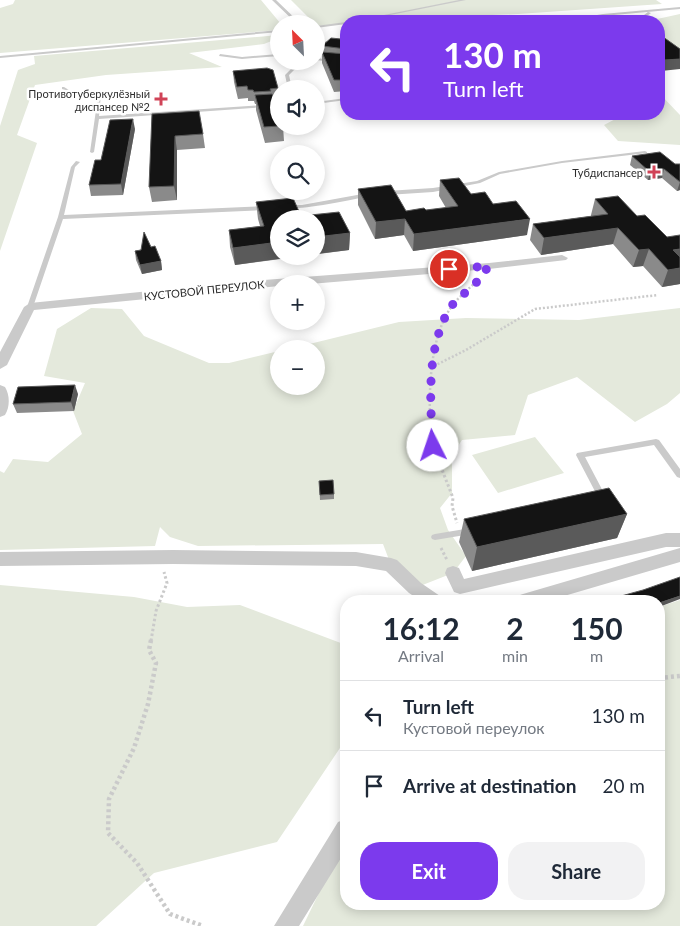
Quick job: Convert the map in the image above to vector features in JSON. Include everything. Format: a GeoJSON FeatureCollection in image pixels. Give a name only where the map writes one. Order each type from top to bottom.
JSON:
{"type":"FeatureCollection","features":[{"type":"Feature","properties":{"kind":"street","name":"КУСТОВОЙ ПЕРЕУЛОК"},"geometry":{"type":"LineString","coordinates":[[30,307],[250,284],[489,266],[562,258]]}},
{"type":"Feature","properties":{"kind":"street"},"geometry":{"type":"LineString","coordinates":[[0,365],[30,307]]}},
{"type":"Feature","properties":{"kind":"street"},"geometry":{"type":"LineString","coordinates":[[0,390],[2,406],[0,412]]}},
{"type":"Feature","properties":{"kind":"street"},"geometry":{"type":"LineString","coordinates":[[453,573],[460,587],[666,540],[680,540]]}},
{"type":"Feature","properties":{"kind":"street"},"geometry":{"type":"LineString","coordinates":[[543,595],[680,554]]}},
{"type":"Feature","properties":{"kind":"street"},"geometry":{"type":"LineString","coordinates":[[0,558],[159,557],[365,560],[391,565],[414,588],[425,595]]}},
{"type":"Feature","properties":{"kind":"street"},"geometry":{"type":"LineString","coordinates":[[286,926],[340,840]]}},
{"type":"Feature","properties":{"kind":"lane"},"geometry":{"type":"LineString","coordinates":[[274,0],[290,15]]}},
{"type":"Feature","properties":{"kind":"lane"},"geometry":{"type":"LineString","coordinates":[[387,15],[464,0]]}},
{"type":"Feature","properties":{"kind":"lane"},"geometry":{"type":"LineString","coordinates":[[607,15],[680,8]]}},
{"type":"Feature","properties":{"kind":"lane"},"geometry":{"type":"LineString","coordinates":[[647,15],[650,13],[648,11]]}},
{"type":"Feature","properties":{"kind":"lane"},"geometry":{"type":"LineString","coordinates":[[325,26],[340,24]]}},
{"type":"Feature","properties":{"kind":"lane"},"geometry":{"type":"LineString","coordinates":[[0,58],[270,32]]}},
{"type":"Feature","properties":{"kind":"lane"},"geometry":{"type":"LineString","coordinates":[[325,43],[340,41]]}},
{"type":"Feature","properties":{"kind":"lane"},"geometry":{"type":"LineString","coordinates":[[220,55],[242,58],[270,56]]}},
{"type":"Feature","properties":{"kind":"lane"},"geometry":{"type":"LineString","coordinates":[[325,60],[340,62]]}},
{"type":"Feature","properties":{"kind":"lane"},"geometry":{"type":"LineString","coordinates":[[287,80],[286,75],[291,70]]}},
{"type":"Feature","properties":{"kind":"lane"},"geometry":{"type":"LineString","coordinates":[[63,88],[76,96],[100,95],[92,152]]}},
{"type":"Feature","properties":{"kind":"lane"},"geometry":{"type":"LineString","coordinates":[[325,102],[340,100]]}},
{"type":"Feature","properties":{"kind":"lane"},"geometry":{"type":"LineString","coordinates":[[97,118],[270,106]]}},
{"type":"Feature","properties":{"kind":"lane"},"geometry":{"type":"LineString","coordinates":[[283,208],[302,207],[378,193],[442,188],[478,182],[499,173],[645,152]]}},
{"type":"Feature","properties":{"kind":"lane"},"geometry":{"type":"LineString","coordinates":[[30,307],[61,217],[73,167],[78,162]]}},
{"type":"Feature","properties":{"kind":"lane"},"geometry":{"type":"LineString","coordinates":[[61,217],[273,208]]}},
{"type":"Feature","properties":{"kind":"lane"},"geometry":{"type":"LineString","coordinates":[[595,504],[605,502],[580,455],[656,442],[680,476]]}},
{"type":"Feature","properties":{"kind":"lane"},"geometry":{"type":"LineString","coordinates":[[435,537],[480,529]]}},
{"type":"Feature","properties":{"kind":"path"},"geometry":{"type":"LineString","coordinates":[[461,532],[452,506],[453,498],[433,446],[430,406],[433,366],[439,329],[451,306],[474,284],[489,266]]}},
{"type":"Feature","properties":{"kind":"path"},"geometry":{"type":"LineString","coordinates":[[433,366],[466,350],[535,309],[658,295]]}},
{"type":"Feature","properties":{"kind":"path"},"geometry":{"type":"LineString","coordinates":[[435,537],[453,573]]}},
{"type":"Feature","properties":{"kind":"path"},"geometry":{"type":"LineString","coordinates":[[159,557],[167,583],[156,611],[150,650],[156,663],[148,704],[134,748],[109,799],[108,833],[137,863],[170,914],[203,926]]}},
{"type":"Feature","properties":{"kind":"path"},"geometry":{"type":"LineString","coordinates":[[665,677],[680,676]]}},
{"type":"Feature","properties":{"kind":"shaded area"},"geometry":{"type":"Polygon","coordinates":[[[15,0],[261,0],[274,15],[270,15],[270,31],[0,53],[0,8],[13,4],[15,0]]]}},
{"type":"Feature","properties":{"kind":"shaded area"},"geometry":{"type":"Polygon","coordinates":[[[291,0],[656,0],[662,4],[493,15],[340,15],[340,24],[325,25],[325,15],[306,15],[291,0]]]}},
{"type":"Feature","properties":{"kind":"shaded area"},"geometry":{"type":"Polygon","coordinates":[[[680,14],[680,58],[665,39],[665,17],[680,14]]]}},
{"type":"Feature","properties":{"kind":"shaded area"},"geometry":{"type":"Polygon","coordinates":[[[270,36],[270,42],[264,44],[189,53],[222,67],[106,75],[35,85],[17,135],[37,143],[0,251],[0,126],[18,70],[35,64],[34,56],[270,36]]]}},
{"type":"Feature","properties":{"kind":"shaded area"},"geometry":{"type":"Polygon","coordinates":[[[665,99],[680,115],[680,145],[618,141],[604,125],[614,120],[665,120],[665,99]]]}},
{"type":"Feature","properties":{"kind":"shaded area"},"geometry":{"type":"Polygon","coordinates":[[[91,308],[122,309],[144,336],[209,363],[229,363],[270,353],[270,395],[325,395],[325,340],[399,322],[466,318],[579,320],[680,308],[680,393],[667,404],[635,422],[577,377],[528,395],[515,435],[462,440],[452,455],[452,493],[440,508],[448,530],[466,556],[453,573],[415,588],[391,565],[383,544],[198,546],[170,537],[160,527],[155,546],[0,550],[0,471],[4,473],[13,459],[48,462],[82,434],[73,411],[85,383],[44,376],[57,329],[91,308]]]}},
{"type":"Feature","properties":{"kind":"shaded area"},"geometry":{"type":"Polygon","coordinates":[[[535,437],[564,473],[498,493],[472,455],[535,437]]]}},
{"type":"Feature","properties":{"kind":"shaded area"},"geometry":{"type":"Polygon","coordinates":[[[0,585],[134,597],[187,607],[240,605],[340,643],[340,748],[277,842],[154,873],[96,926],[0,926],[0,585]]]}},
{"type":"Feature","properties":{"kind":"shaded area"},"geometry":{"type":"Polygon","coordinates":[[[680,600],[680,926],[303,926],[340,849],[340,910],[665,910],[665,605],[680,600]]]}},
{"type":"Feature","properties":{"kind":"building"},"geometry":{"type":"Polygon","coordinates":[[[331,38],[340,39],[340,48],[325,46],[325,43],[331,38]]]}},
{"type":"Feature","properties":{"kind":"building"},"geometry":{"type":"Polygon","coordinates":[[[665,38],[680,49],[680,59],[665,60],[665,38]]]}},
{"type":"Feature","properties":{"kind":"building"},"geometry":{"type":"Polygon","coordinates":[[[325,52],[340,54],[340,80],[334,80],[325,59],[325,52]]]}},
{"type":"Feature","properties":{"kind":"building"},"geometry":{"type":"Polygon","coordinates":[[[267,68],[273,70],[276,80],[270,80],[270,91],[254,92],[253,90],[248,90],[247,86],[237,87],[233,71],[267,68]]]}},
{"type":"Feature","properties":{"kind":"building"},"geometry":{"type":"Polygon","coordinates":[[[270,94],[270,127],[264,127],[255,95],[270,94]]]}},
{"type":"Feature","properties":{"kind":"building"},"geometry":{"type":"Polygon","coordinates":[[[199,111],[203,134],[175,136],[174,186],[149,187],[152,114],[199,111]]]}},
{"type":"Feature","properties":{"kind":"building"},"geometry":{"type":"Polygon","coordinates":[[[133,119],[121,184],[89,185],[95,160],[101,160],[110,120],[133,119]]]}},
{"type":"Feature","properties":{"kind":"building"},"geometry":{"type":"Polygon","coordinates":[[[660,152],[675,164],[680,164],[680,182],[664,169],[650,172],[632,156],[660,152]]]}},
{"type":"Feature","properties":{"kind":"building"},"geometry":{"type":"Polygon","coordinates":[[[459,178],[471,194],[485,192],[493,204],[516,201],[530,219],[414,234],[405,219],[376,222],[358,189],[391,185],[406,211],[424,208],[426,210],[458,206],[440,180],[459,178]]]}},
{"type":"Feature","properties":{"kind":"building"},"geometry":{"type":"Polygon","coordinates":[[[618,196],[637,216],[645,215],[667,237],[680,235],[680,249],[673,250],[680,257],[680,268],[668,270],[649,249],[639,250],[618,228],[544,238],[533,224],[608,214],[595,199],[618,196]]]}},
{"type":"Feature","properties":{"kind":"building"},"geometry":{"type":"Polygon","coordinates":[[[294,200],[298,210],[270,210],[270,243],[233,248],[229,230],[264,226],[256,202],[294,200]]]}},
{"type":"Feature","properties":{"kind":"building"},"geometry":{"type":"Polygon","coordinates":[[[339,212],[350,233],[325,236],[325,213],[339,212]]]}},
{"type":"Feature","properties":{"kind":"building"},"geometry":{"type":"Polygon","coordinates":[[[144,232],[151,247],[155,246],[161,261],[140,265],[135,251],[141,250],[144,232]]]}},
{"type":"Feature","properties":{"kind":"building"},"geometry":{"type":"Polygon","coordinates":[[[75,385],[71,402],[13,404],[18,387],[75,385]]]}},
{"type":"Feature","properties":{"kind":"building"},"geometry":{"type":"Polygon","coordinates":[[[333,480],[334,494],[320,495],[319,481],[333,480]]]}},
{"type":"Feature","properties":{"kind":"building"},"geometry":{"type":"Polygon","coordinates":[[[609,488],[627,514],[477,547],[464,519],[609,488]]]}},
{"type":"Feature","properties":{"kind":"building"},"geometry":{"type":"Polygon","coordinates":[[[680,577],[680,596],[665,601],[665,595],[625,595],[680,577]]]}},
{"type":"Feature","properties":{"kind":"place","name":"Противотуберкулёзный диспансер №2"},"geometry":{"type":"Point","coordinates":[161,99]}},
{"type":"Feature","properties":{"kind":"place","name":"Тубдиспансер"},"geometry":{"type":"Point","coordinates":[654,172]}},
{"type":"Feature","properties":{"kind":"route"},"geometry":{"type":"LineString","coordinates":[[433,446],[430,406],[433,366],[439,329],[451,306],[474,284],[489,266],[449,269]]}}]}
